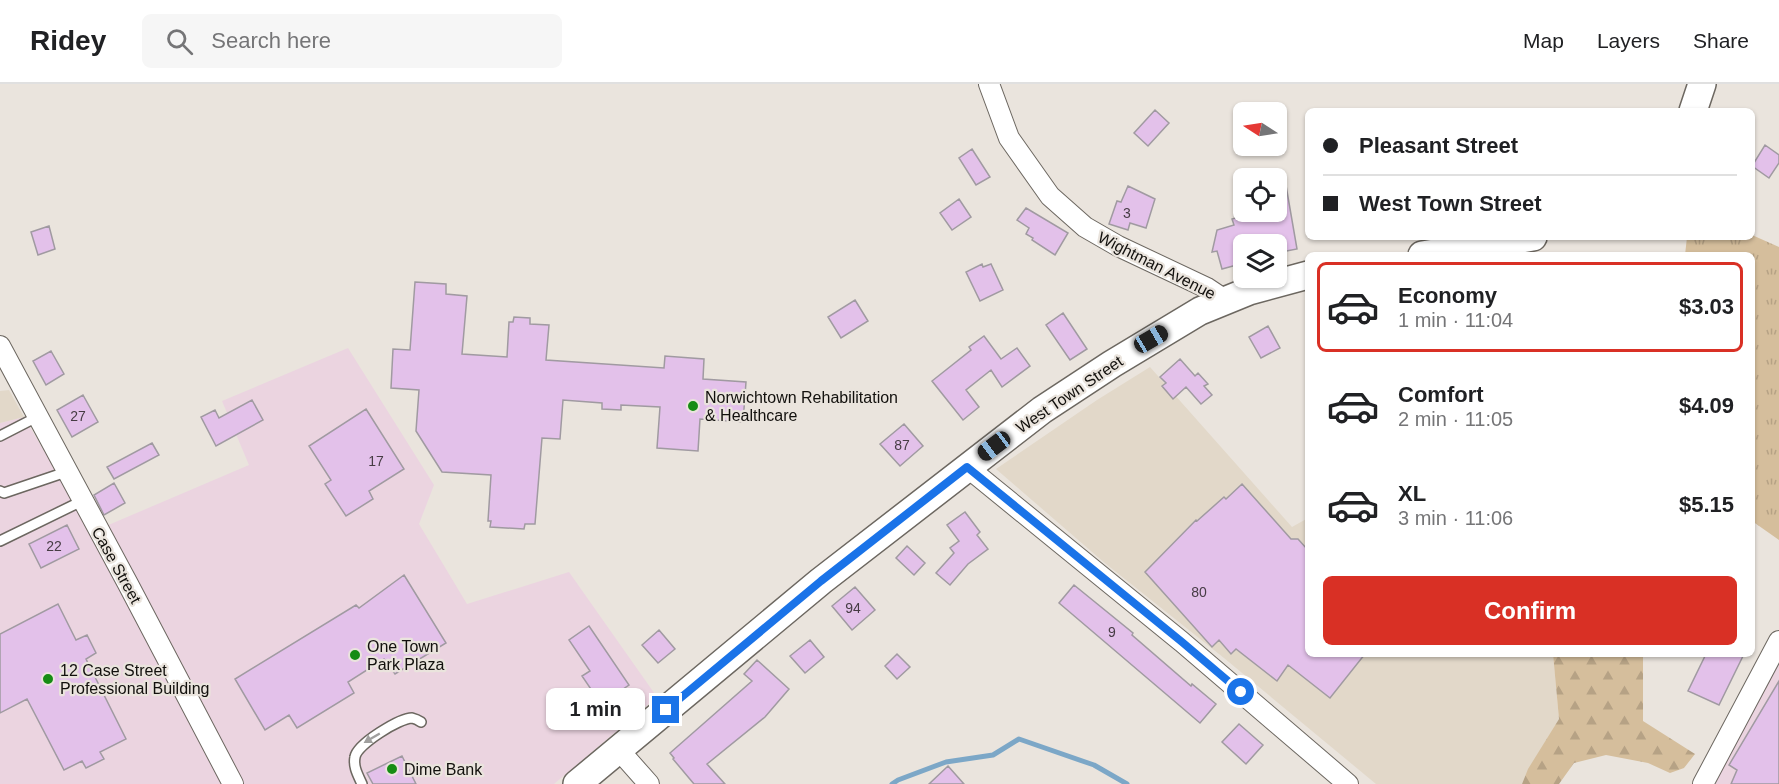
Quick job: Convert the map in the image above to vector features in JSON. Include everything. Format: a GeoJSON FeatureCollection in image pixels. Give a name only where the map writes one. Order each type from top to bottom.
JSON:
{"type":"FeatureCollection","features":[{"type":"Feature","properties":{"kind":"main road"},"geometry":{"type":"LineString","coordinates":[[1694,108],[1702,84]]}},
{"type":"Feature","properties":{"kind":"main road"},"geometry":{"type":"LineString","coordinates":[[1440,252],[1514,240]]}},
{"type":"Feature","properties":{"kind":"main road","name":"West Town Street"},"geometry":{"type":"LineString","coordinates":[[577,784],[821,581],[1041,410],[1175,325],[1225,300],[1305,276]]}},
{"type":"Feature","properties":{"kind":"street","name":"Wightman Avenue"},"geometry":{"type":"LineString","coordinates":[[989,84],[1009,138],[1050,196],[1085,227],[1118,246],[1207,288],[1225,300]]}},
{"type":"Feature","properties":{"kind":"street","name":"Case Street"},"geometry":{"type":"LineString","coordinates":[[0,346],[233,784]]}},
{"type":"Feature","properties":{"kind":"street"},"geometry":{"type":"LineString","coordinates":[[967,467],[1182,642],[1348,784]]}},
{"type":"Feature","properties":{"kind":"street"},"geometry":{"type":"LineString","coordinates":[[1703,784],[1779,642]]}},
{"type":"Feature","properties":{"kind":"street"},"geometry":{"type":"LineString","coordinates":[[618,749],[649,784]]}},
{"type":"Feature","properties":{"kind":"lane"},"geometry":{"type":"LineString","coordinates":[[0,436],[37,417]]}},
{"type":"Feature","properties":{"kind":"lane"},"geometry":{"type":"LineString","coordinates":[[0,491],[4,493],[66,472]]}},
{"type":"Feature","properties":{"kind":"lane"},"geometry":{"type":"LineString","coordinates":[[0,541],[82,501]]}},
{"type":"Feature","properties":{"kind":"lane"},"geometry":{"type":"LineString","coordinates":[[362,784],[354,767],[358,748],[364,742],[405,720],[416,719],[421,722]]}},
{"type":"Feature","properties":{"kind":"shaded area"},"geometry":{"type":"Polygon","coordinates":[[[348,348],[434,485],[419,524],[467,604],[569,572],[657,697],[554,784],[0,784],[0,423],[24,417],[92,532],[249,465],[222,401],[348,348]]]}},
{"type":"Feature","properties":{"kind":"shaded area"},"geometry":{"type":"Polygon","coordinates":[[[1150,367],[1292,527],[1305,520],[1305,657],[1553,657],[1559,719],[1522,784],[1376,784],[1106,564],[996,469],[1150,367]]]}},
{"type":"Feature","properties":{"kind":"shaded area"},"geometry":{"type":"Polygon","coordinates":[[[9,390],[24,417],[0,423],[0,391],[9,390]]]}},
{"type":"Feature","properties":{"kind":"shaded area"},"geometry":{"type":"Polygon","coordinates":[[[1779,659],[1779,784],[1714,784],[1779,659]]]}},
{"type":"Feature","properties":{"kind":"green space"},"geometry":{"type":"Polygon","coordinates":[[[1755,236],[1779,247],[1779,540],[1755,523],[1755,252],[1685,252],[1687,240],[1755,240],[1755,236]]]}},
{"type":"Feature","properties":{"kind":"green space"},"geometry":{"type":"Polygon","coordinates":[[[1553,657],[1643,657],[1643,721],[1695,754],[1684,768],[1670,773],[1648,763],[1606,755],[1574,763],[1559,784],[1522,784],[1528,769],[1559,719],[1553,657]]]}},
{"type":"Feature","properties":{"kind":"building"},"geometry":{"type":"Polygon","coordinates":[[[1155,110],[1169,123],[1148,146],[1134,133],[1155,110]]]}},
{"type":"Feature","properties":{"kind":"building"},"geometry":{"type":"Polygon","coordinates":[[[1765,145],[1779,155],[1779,163],[1769,178],[1755,168],[1755,161],[1765,145]]]}},
{"type":"Feature","properties":{"kind":"building"},"geometry":{"type":"Polygon","coordinates":[[[972,149],[990,177],[976,185],[959,158],[972,149]]]}},
{"type":"Feature","properties":{"kind":"building"},"geometry":{"type":"Polygon","coordinates":[[[1128,186],[1155,199],[1146,228],[1130,223],[1128,230],[1109,224],[1117,201],[1121,202],[1128,186]]]}},
{"type":"Feature","properties":{"kind":"building"},"geometry":{"type":"Polygon","coordinates":[[[1287,191],[1297,249],[1287,251],[1287,234],[1233,234],[1233,266],[1222,269],[1217,251],[1212,252],[1217,230],[1234,225],[1233,222],[1287,222],[1287,191]]]}},
{"type":"Feature","properties":{"kind":"building"},"geometry":{"type":"Polygon","coordinates":[[[959,199],[971,217],[952,230],[940,213],[959,199]]]}},
{"type":"Feature","properties":{"kind":"building"},"geometry":{"type":"Polygon","coordinates":[[[1026,208],[1068,233],[1055,255],[1032,240],[1033,238],[1026,234],[1029,228],[1017,220],[1026,208]]]}},
{"type":"Feature","properties":{"kind":"building"},"geometry":{"type":"Polygon","coordinates":[[[49,226],[55,249],[38,255],[31,232],[49,226]]]}},
{"type":"Feature","properties":{"kind":"building"},"geometry":{"type":"Polygon","coordinates":[[[982,264],[983,267],[991,264],[1003,290],[980,301],[966,272],[982,264]]]}},
{"type":"Feature","properties":{"kind":"building","name":"Norwichtown Rehabilitation & Healthcare"},"geometry":{"type":"Polygon","coordinates":[[[415,282],[446,284],[446,294],[467,296],[462,354],[507,357],[509,322],[513,322],[514,317],[530,318],[530,324],[549,325],[546,360],[664,368],[665,356],[704,359],[703,379],[746,382],[743,422],[700,419],[698,451],[657,448],[660,407],[621,405],[621,410],[602,409],[602,403],[563,400],[560,439],[542,438],[535,524],[525,524],[524,529],[490,527],[491,521],[488,521],[491,475],[442,472],[416,431],[419,390],[391,388],[393,349],[410,350],[415,282]]]}},
{"type":"Feature","properties":{"kind":"building"},"geometry":{"type":"Polygon","coordinates":[[[855,300],[868,321],[841,338],[828,317],[855,300]]]}},
{"type":"Feature","properties":{"kind":"building"},"geometry":{"type":"Polygon","coordinates":[[[1063,313],[1087,349],[1070,360],[1046,325],[1063,313]]]}},
{"type":"Feature","properties":{"kind":"building"},"geometry":{"type":"Polygon","coordinates":[[[1268,326],[1280,348],[1261,358],[1249,337],[1268,326]]]}},
{"type":"Feature","properties":{"kind":"building"},"geometry":{"type":"Polygon","coordinates":[[[984,336],[1001,359],[1017,348],[1030,366],[1002,387],[991,370],[966,390],[979,407],[963,420],[932,381],[971,350],[969,347],[984,336]]]}},
{"type":"Feature","properties":{"kind":"building"},"geometry":{"type":"Polygon","coordinates":[[[51,351],[64,374],[46,385],[33,361],[51,351]]]}},
{"type":"Feature","properties":{"kind":"building"},"geometry":{"type":"Polygon","coordinates":[[[1180,359],[1195,376],[1198,373],[1208,384],[1204,386],[1212,395],[1201,404],[1186,387],[1173,399],[1162,386],[1166,383],[1160,377],[1180,359]]]}},
{"type":"Feature","properties":{"kind":"building"},"geometry":{"type":"Polygon","coordinates":[[[83,395],[98,422],[72,437],[57,410],[83,395]]]}},
{"type":"Feature","properties":{"kind":"building"},"geometry":{"type":"Polygon","coordinates":[[[252,400],[263,420],[216,446],[201,417],[215,410],[219,418],[252,400]]]}},
{"type":"Feature","properties":{"kind":"building"},"geometry":{"type":"Polygon","coordinates":[[[366,409],[404,469],[369,491],[373,499],[346,516],[325,484],[331,480],[309,446],[366,409]]]}},
{"type":"Feature","properties":{"kind":"building"},"geometry":{"type":"Polygon","coordinates":[[[904,424],[923,446],[900,466],[880,444],[904,424]]]}},
{"type":"Feature","properties":{"kind":"building"},"geometry":{"type":"Polygon","coordinates":[[[152,443],[159,455],[114,479],[107,467],[152,443]]]}},
{"type":"Feature","properties":{"kind":"building"},"geometry":{"type":"Polygon","coordinates":[[[114,483],[125,503],[104,515],[94,495],[114,483]]]}},
{"type":"Feature","properties":{"kind":"building"},"geometry":{"type":"Polygon","coordinates":[[[1242,484],[1291,539],[1298,539],[1305,547],[1305,657],[1363,657],[1330,698],[1288,665],[1277,681],[1236,649],[1231,654],[1219,640],[1212,647],[1145,572],[1196,520],[1224,497],[1226,499],[1242,484]]]}},
{"type":"Feature","properties":{"kind":"building"},"geometry":{"type":"Polygon","coordinates":[[[965,512],[980,532],[977,535],[988,549],[968,564],[950,585],[936,573],[954,553],[950,548],[959,541],[947,525],[965,512]]]}},
{"type":"Feature","properties":{"kind":"building"},"geometry":{"type":"Polygon","coordinates":[[[67,525],[79,549],[41,568],[29,544],[67,525]]]}},
{"type":"Feature","properties":{"kind":"building"},"geometry":{"type":"Polygon","coordinates":[[[907,546],[925,563],[914,575],[896,558],[907,546]]]}},
{"type":"Feature","properties":{"kind":"building","name":"One Town Park Plaza"},"geometry":{"type":"Polygon","coordinates":[[[404,575],[446,643],[395,674],[384,659],[348,682],[354,693],[297,728],[289,715],[265,730],[235,679],[356,605],[359,608],[404,575]]]}},
{"type":"Feature","properties":{"kind":"building"},"geometry":{"type":"Polygon","coordinates":[[[1074,585],[1133,633],[1132,635],[1191,686],[1192,684],[1216,704],[1200,723],[1059,603],[1074,585]]]}},
{"type":"Feature","properties":{"kind":"building"},"geometry":{"type":"Polygon","coordinates":[[[855,587],[875,610],[852,630],[832,606],[855,587]]]}},
{"type":"Feature","properties":{"kind":"building","name":"12 Case Street Professional Building"},"geometry":{"type":"Polygon","coordinates":[[[58,604],[76,640],[87,635],[96,653],[86,659],[126,739],[100,752],[104,759],[86,768],[82,761],[64,770],[27,699],[0,713],[0,634],[58,604]]]}},
{"type":"Feature","properties":{"kind":"building"},"geometry":{"type":"Polygon","coordinates":[[[589,626],[629,685],[601,704],[582,676],[590,671],[569,640],[589,626]]]}},
{"type":"Feature","properties":{"kind":"building"},"geometry":{"type":"Polygon","coordinates":[[[659,630],[675,649],[658,663],[642,645],[659,630]]]}},
{"type":"Feature","properties":{"kind":"building"},"geometry":{"type":"Polygon","coordinates":[[[810,640],[824,657],[805,673],[790,656],[810,640]]]}},
{"type":"Feature","properties":{"kind":"building"},"geometry":{"type":"Polygon","coordinates":[[[897,654],[910,667],[897,679],[885,666],[897,654]]]}},
{"type":"Feature","properties":{"kind":"building"},"geometry":{"type":"Polygon","coordinates":[[[1705,657],[1743,657],[1719,705],[1688,691],[1705,657]]]}},
{"type":"Feature","properties":{"kind":"building"},"geometry":{"type":"Polygon","coordinates":[[[757,660],[789,689],[765,717],[707,764],[725,784],[694,784],[670,753],[752,681],[744,674],[757,660]]]}},
{"type":"Feature","properties":{"kind":"building"},"geometry":{"type":"Polygon","coordinates":[[[1779,681],[1779,784],[1731,784],[1737,770],[1729,765],[1779,681]]]}},
{"type":"Feature","properties":{"kind":"building"},"geometry":{"type":"Polygon","coordinates":[[[1239,724],[1263,745],[1246,764],[1222,742],[1239,724]]]}},
{"type":"Feature","properties":{"kind":"building","name":"Dime Bank"},"geometry":{"type":"Polygon","coordinates":[[[402,756],[416,784],[373,784],[367,773],[402,756]]]}},
{"type":"Feature","properties":{"kind":"building"},"geometry":{"type":"Polygon","coordinates":[[[948,766],[964,784],[929,784],[948,766]]]}},
{"type":"Feature","properties":{"kind":"waterway"},"geometry":{"type":"LineString","coordinates":[[892,784],[946,762],[993,755],[1019,739],[1094,765],[1127,784]]}},
{"type":"Feature","properties":{"kind":"place","name":"Norwichtown Rehabilitation & Healthcare"},"geometry":{"type":"Point","coordinates":[693,406]}},
{"type":"Feature","properties":{"kind":"place","name":"One Town Park Plaza"},"geometry":{"type":"Point","coordinates":[355,655]}},
{"type":"Feature","properties":{"kind":"place","name":"12 Case Street Professional Building"},"geometry":{"type":"Point","coordinates":[48,679]}},
{"type":"Feature","properties":{"kind":"place","name":"Dime Bank"},"geometry":{"type":"Point","coordinates":[392,769]}},
{"type":"Feature","properties":{"kind":"route"},"geometry":{"type":"LineString","coordinates":[[666,710],[821,581],[967,467],[1241,692]]}}]}
